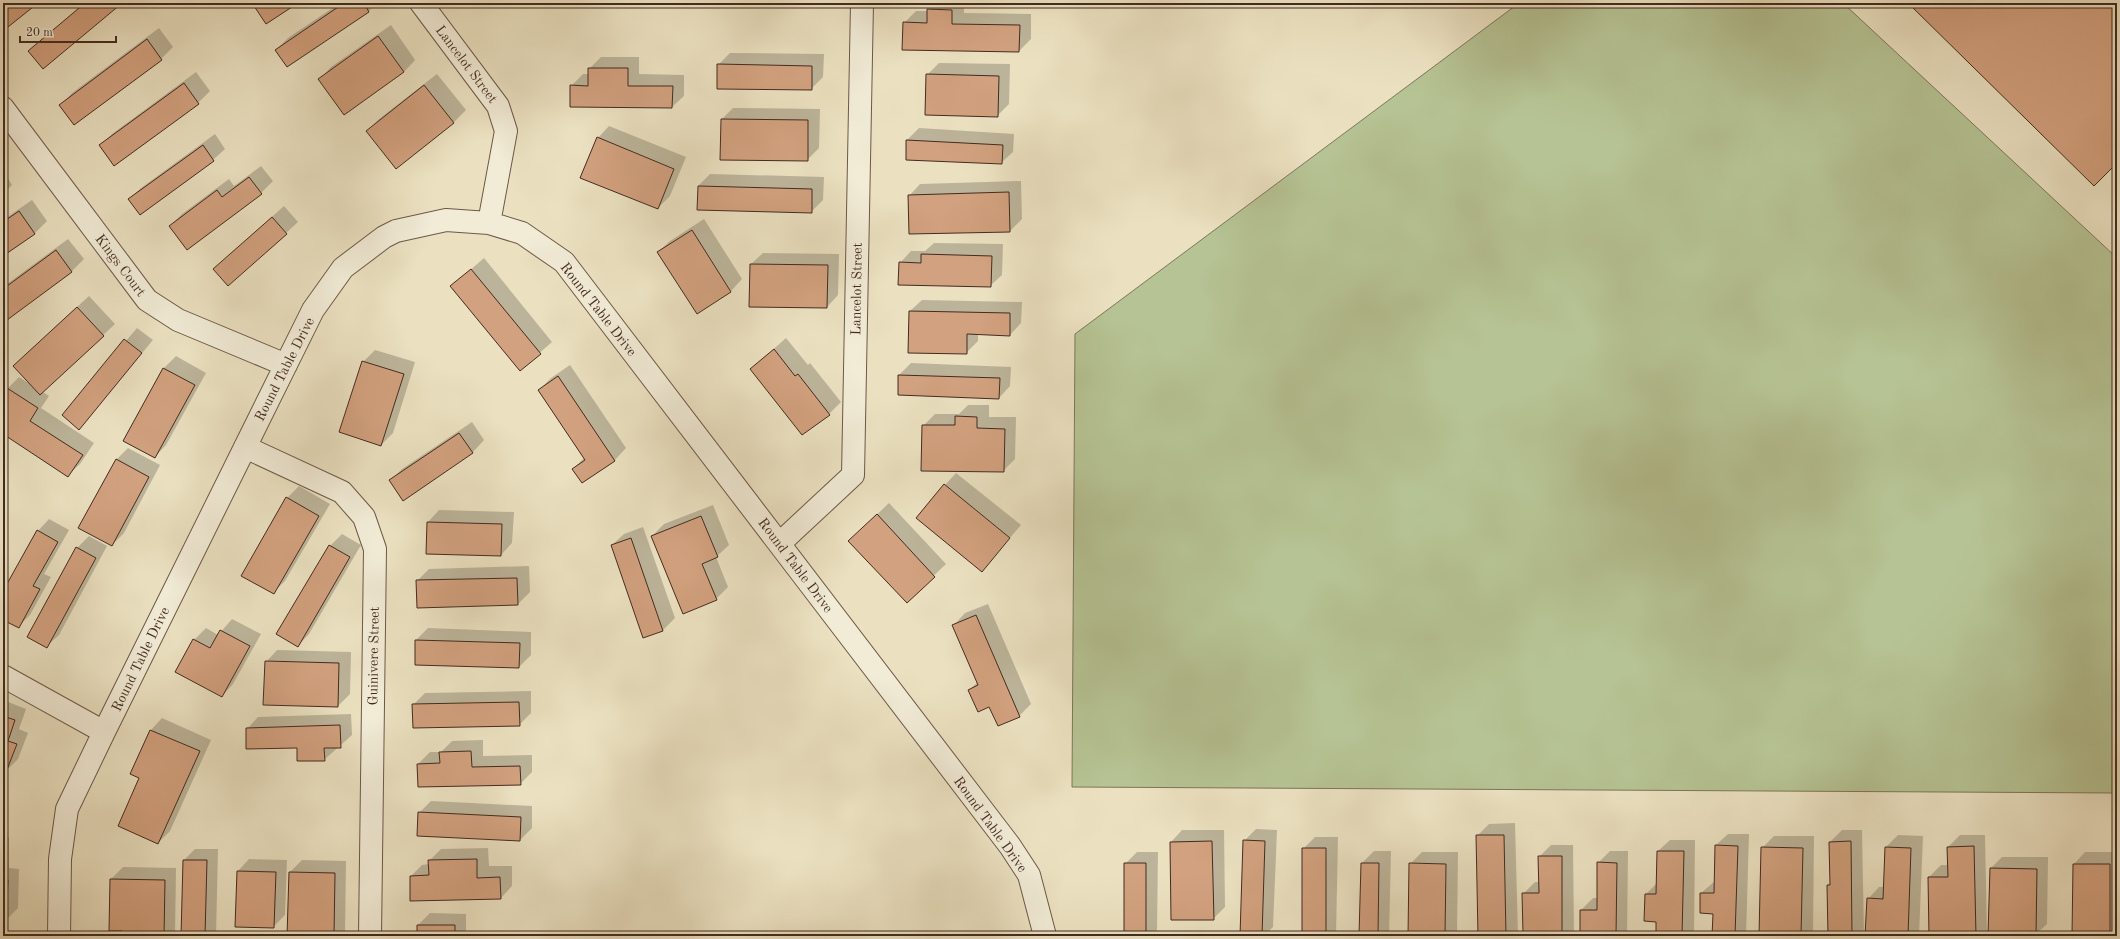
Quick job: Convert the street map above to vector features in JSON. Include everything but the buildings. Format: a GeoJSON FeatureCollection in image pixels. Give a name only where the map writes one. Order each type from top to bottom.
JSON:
{"type":"FeatureCollection","features":[{"type":"Feature","properties":{"kind":"street","name":"Lancelot Street"},"geometry":{"type":"LineString","coordinates":[[421,3],[498,106],[506,131],[489,223]]}},
{"type":"Feature","properties":{"kind":"street","name":"Lancelot Street"},"geometry":{"type":"LineString","coordinates":[[780,544],[853,475],[862,3]]}},
{"type":"Feature","properties":{"kind":"street","name":"Kings Court"},"geometry":{"type":"LineString","coordinates":[[3,108],[147,300],[178,320],[286,365]]}},
{"type":"Feature","properties":{"kind":"street","name":"Round Table Drive"},"geometry":{"type":"LineString","coordinates":[[60,936],[60,859],[67,809],[313,310],[343,268],[384,237],[396,231],[446,220],[489,223],[522,233],[564,262],[1010,846],[1028,876],[1045,936]]}},
{"type":"Feature","properties":{"kind":"street","name":"Guinivere Street"},"geometry":{"type":"LineString","coordinates":[[245,447],[342,492],[364,517],[375,549],[370,936]]}},
{"type":"Feature","properties":{"kind":"street"},"geometry":{"type":"LineString","coordinates":[[3,676],[104,732]]}},
{"type":"Feature","properties":{"kind":"green space"},"geometry":{"type":"Polygon","coordinates":[[[1519,3],[1843,3],[2117,258],[2117,793],[1072,787],[1075,334],[1519,3]]]}}]}
